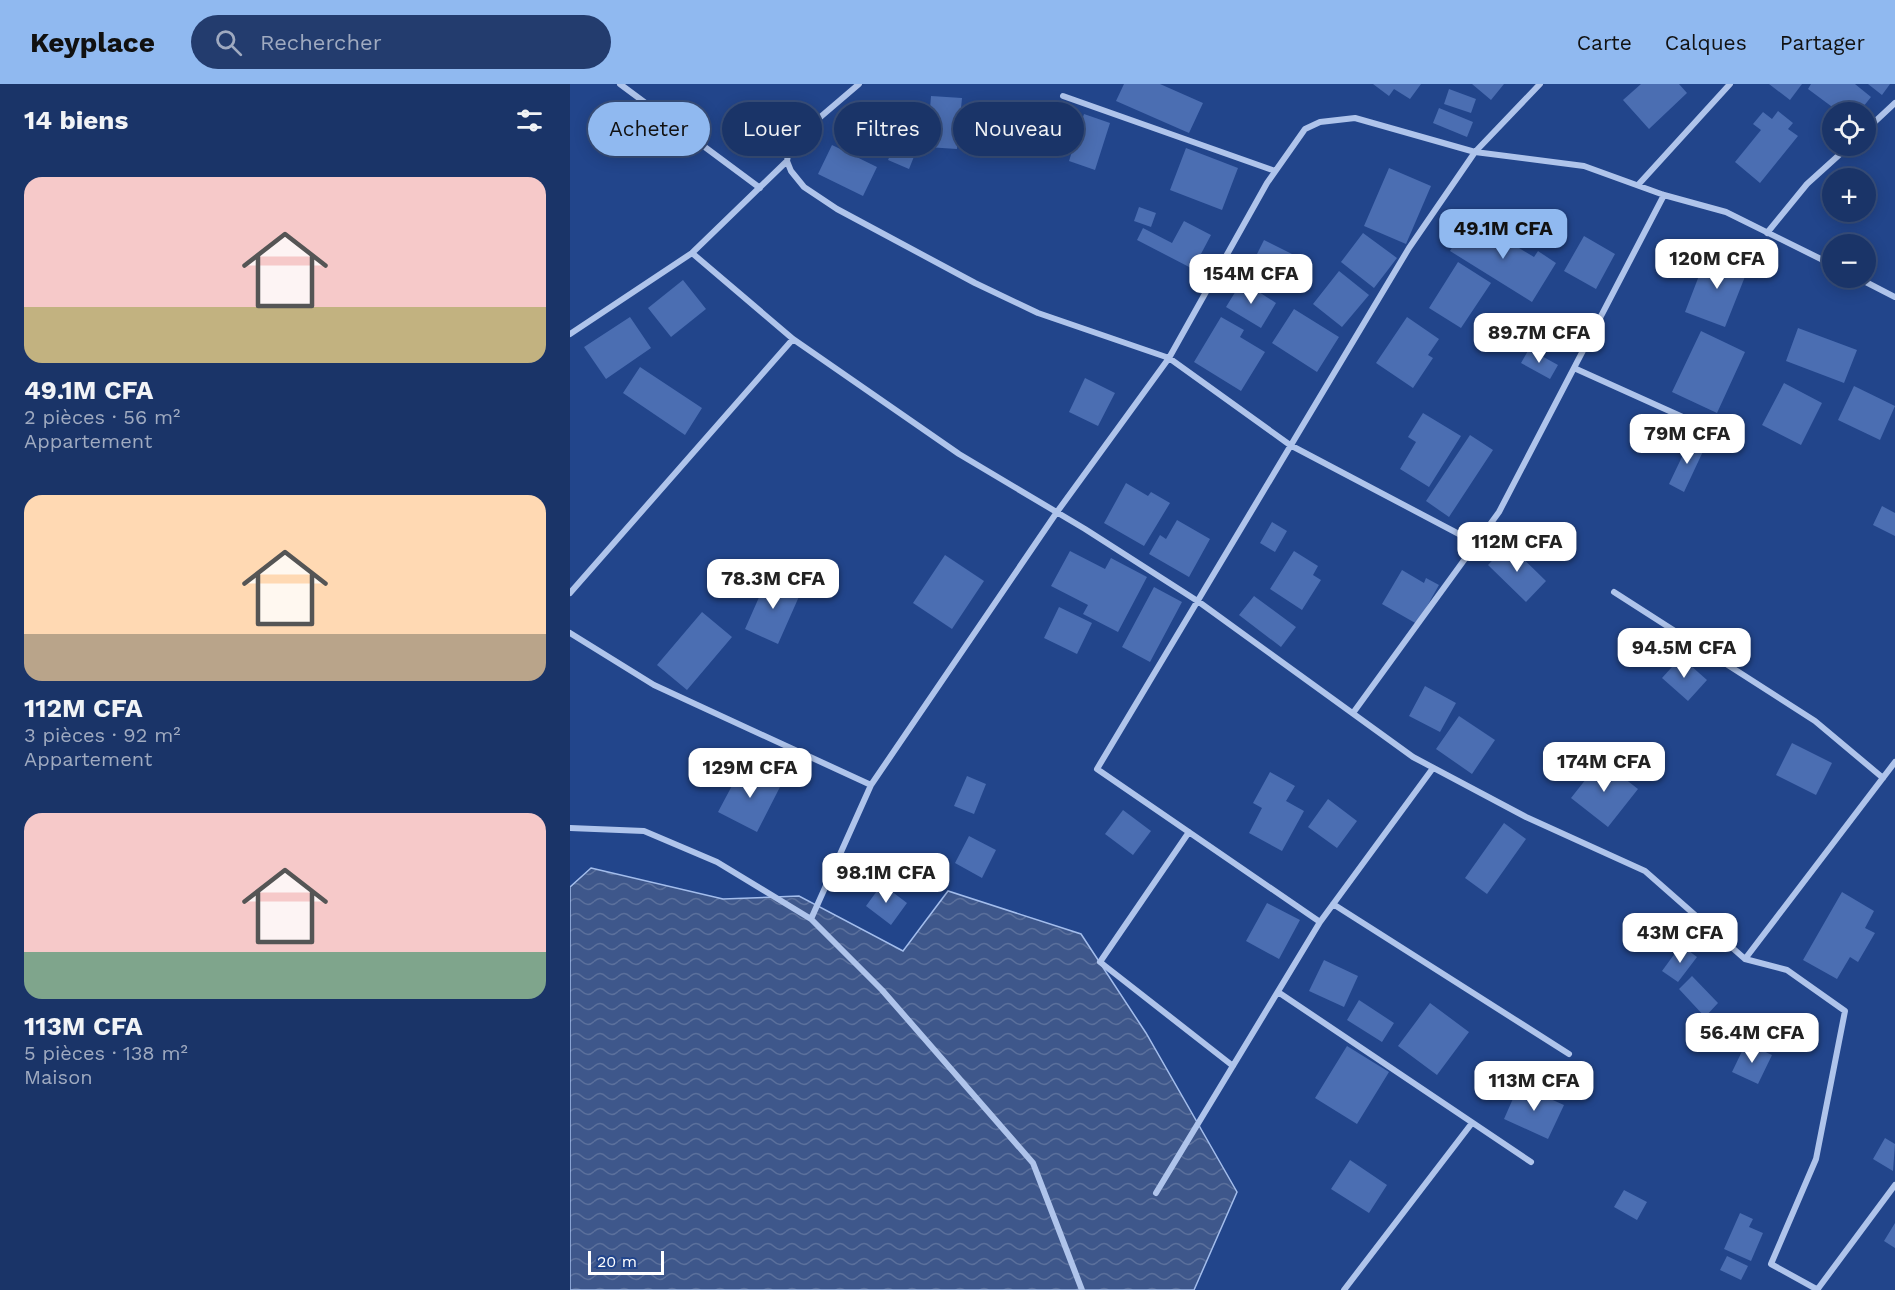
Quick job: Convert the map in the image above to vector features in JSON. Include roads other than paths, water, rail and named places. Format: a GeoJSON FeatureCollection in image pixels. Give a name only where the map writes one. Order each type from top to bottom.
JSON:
{"type":"FeatureCollection","features":[{"type":"Feature","properties":{"kind":"street"},"geometry":{"type":"LineString","coordinates":[[620,84],[760,188]]}},
{"type":"Feature","properties":{"kind":"street"},"geometry":{"type":"LineString","coordinates":[[859,84],[790,143],[787,161],[791,171],[804,187],[837,209],[975,284],[1038,313],[1169,358],[1290,445],[1476,543]]}},
{"type":"Feature","properties":{"kind":"street"},"geometry":{"type":"LineString","coordinates":[[1320,922],[1097,769],[1409,248],[1475,152],[1540,84]]}},
{"type":"Feature","properties":{"kind":"street"},"geometry":{"type":"LineString","coordinates":[[1638,185],[1730,84]]}},
{"type":"Feature","properties":{"kind":"street"},"geometry":{"type":"LineString","coordinates":[[1063,96],[1275,171]]}},
{"type":"Feature","properties":{"kind":"street"},"geometry":{"type":"LineString","coordinates":[[1876,121],[1895,103]]}},
{"type":"Feature","properties":{"kind":"street"},"geometry":{"type":"LineString","coordinates":[[811,919],[871,786],[1057,512],[1169,358],[1275,171],[1305,129],[1320,122],[1355,118],[1475,152],[1584,166],[1664,195],[1726,213],[1822,260]]}},
{"type":"Feature","properties":{"kind":"street"},"geometry":{"type":"LineString","coordinates":[[1767,233],[1807,184],[1838,156]]}},
{"type":"Feature","properties":{"kind":"street"},"geometry":{"type":"LineString","coordinates":[[570,333],[692,253],[787,161]]}},
{"type":"Feature","properties":{"kind":"street"},"geometry":{"type":"LineString","coordinates":[[1353,713],[1499,512],[1664,195]]}},
{"type":"Feature","properties":{"kind":"street"},"geometry":{"type":"LineString","coordinates":[[692,253],[793,339],[959,454],[1057,512],[1198,602],[1413,757],[1526,817],[1645,871],[1745,959],[1787,970],[1845,1011],[1816,1159],[1771,1264],[1818,1290],[1895,1185]]}},
{"type":"Feature","properties":{"kind":"street"},"geometry":{"type":"LineString","coordinates":[[1876,287],[1895,297]]}},
{"type":"Feature","properties":{"kind":"street"},"geometry":{"type":"LineString","coordinates":[[570,593],[793,339]]}},
{"type":"Feature","properties":{"kind":"street"},"geometry":{"type":"LineString","coordinates":[[1574,368],[1716,432]]}},
{"type":"Feature","properties":{"kind":"street"},"geometry":{"type":"LineString","coordinates":[[1614,591],[1815,721],[1883,778]]}},
{"type":"Feature","properties":{"kind":"street"},"geometry":{"type":"LineString","coordinates":[[570,633],[654,685],[871,786]]}},
{"type":"Feature","properties":{"kind":"street"},"geometry":{"type":"LineString","coordinates":[[1745,959],[1895,762]]}},
{"type":"Feature","properties":{"kind":"street"},"geometry":{"type":"LineString","coordinates":[[1156,1193],[1320,922],[1432,768]]}},
{"type":"Feature","properties":{"kind":"street"},"geometry":{"type":"LineString","coordinates":[[570,828],[644,831],[717,862],[811,919],[882,990],[1034,1163],[1082,1290]]}},
{"type":"Feature","properties":{"kind":"street"},"geometry":{"type":"LineString","coordinates":[[1189,832],[1100,962],[1233,1066]]}},
{"type":"Feature","properties":{"kind":"street"},"geometry":{"type":"LineString","coordinates":[[1333,904],[1569,1054]]}},
{"type":"Feature","properties":{"kind":"street"},"geometry":{"type":"LineString","coordinates":[[1278,992],[1531,1162]]}},
{"type":"Feature","properties":{"kind":"street"},"geometry":{"type":"LineString","coordinates":[[1344,1290],[1472,1122]]}},
{"type":"Feature","properties":{"kind":"water"},"geometry":{"type":"Polygon","coordinates":[[[591,868],[723,899],[799,896],[903,951],[948,891],[1081,934],[1146,1033],[1237,1192],[1194,1290],[570,1290],[570,887],[591,868]]]}}]}
